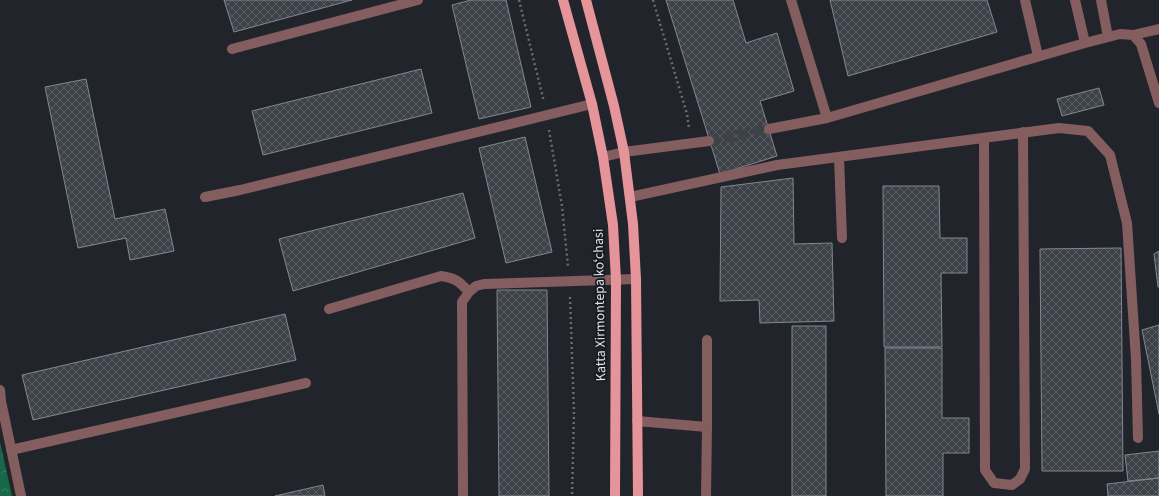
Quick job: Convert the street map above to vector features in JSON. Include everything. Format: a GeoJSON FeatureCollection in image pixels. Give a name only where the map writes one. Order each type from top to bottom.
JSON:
{"type":"FeatureCollection","features":[{"type":"Feature","properties":{"kind":"main road","name":"Katta Xirmontepa koʻchasi"},"geometry":{"type":"LineString","coordinates":[[563,0],[592,104],[603,157],[613,225],[616,280],[615,496]]}},
{"type":"Feature","properties":{"kind":"main road"},"geometry":{"type":"LineString","coordinates":[[586,0],[614,106],[624,152],[630,197],[636,279],[638,496]]}},
{"type":"Feature","properties":{"kind":"lane"},"geometry":{"type":"LineString","coordinates":[[232,49],[418,0]]}},
{"type":"Feature","properties":{"kind":"lane"},"geometry":{"type":"LineString","coordinates":[[791,0],[827,118]]}},
{"type":"Feature","properties":{"kind":"lane"},"geometry":{"type":"LineString","coordinates":[[1025,0],[1038,56]]}},
{"type":"Feature","properties":{"kind":"lane"},"geometry":{"type":"LineString","coordinates":[[1075,0],[1086,43]]}},
{"type":"Feature","properties":{"kind":"lane"},"geometry":{"type":"LineString","coordinates":[[1101,0],[1108,37]]}},
{"type":"Feature","properties":{"kind":"lane"},"geometry":{"type":"LineString","coordinates":[[769,129],[827,118],[1108,37],[1120,34],[1133,35],[1159,29]]}},
{"type":"Feature","properties":{"kind":"lane"},"geometry":{"type":"LineString","coordinates":[[1133,35],[1141,44],[1159,103]]}},
{"type":"Feature","properties":{"kind":"lane"},"geometry":{"type":"LineString","coordinates":[[204,197],[240,190],[592,104]]}},
{"type":"Feature","properties":{"kind":"lane"},"geometry":{"type":"LineString","coordinates":[[630,197],[777,166],[839,157],[1059,128],[1088,131],[1110,155],[1127,223],[1136,359],[1138,438]]}},
{"type":"Feature","properties":{"kind":"lane"},"geometry":{"type":"LineString","coordinates":[[984,138],[985,470],[994,483],[1012,485],[1020,479],[1025,468],[1023,132]]}},
{"type":"Feature","properties":{"kind":"lane"},"geometry":{"type":"LineString","coordinates":[[603,157],[624,152],[709,141]]}},
{"type":"Feature","properties":{"kind":"lane"},"geometry":{"type":"LineString","coordinates":[[839,157],[842,238]]}},
{"type":"Feature","properties":{"kind":"lane"},"geometry":{"type":"LineString","coordinates":[[329,309],[441,276],[458,281],[469,292]]}},
{"type":"Feature","properties":{"kind":"lane"},"geometry":{"type":"LineString","coordinates":[[463,496],[462,302],[469,292],[476,286],[484,284],[636,279]]}},
{"type":"Feature","properties":{"kind":"lane"},"geometry":{"type":"LineString","coordinates":[[706,496],[707,340]]}},
{"type":"Feature","properties":{"kind":"lane"},"geometry":{"type":"LineString","coordinates":[[11,450],[306,383]]}},
{"type":"Feature","properties":{"kind":"lane"},"geometry":{"type":"LineString","coordinates":[[0,390],[21,496]]}},
{"type":"Feature","properties":{"kind":"lane"},"geometry":{"type":"LineString","coordinates":[[637,421],[707,427]]}},
{"type":"Feature","properties":{"kind":"path"},"geometry":{"type":"LineString","coordinates":[[520,0],[547,115],[562,206],[570,281],[574,412],[572,496]]}},
{"type":"Feature","properties":{"kind":"path"},"geometry":{"type":"LineString","coordinates":[[653,0],[687,114],[691,144]]}},
{"type":"Feature","properties":{"kind":"green space"},"geometry":{"type":"Polygon","coordinates":[[[0,442],[12,496],[0,496],[0,442]]]}},
{"type":"Feature","properties":{"kind":"building"},"geometry":{"type":"Polygon","coordinates":[[[224,0],[352,0],[234,32],[224,0]]]}},
{"type":"Feature","properties":{"kind":"building"},"geometry":{"type":"Polygon","coordinates":[[[471,0],[506,0],[531,107],[479,119],[452,5],[471,0]]]}},
{"type":"Feature","properties":{"kind":"building"},"geometry":{"type":"Polygon","coordinates":[[[666,0],[733,0],[746,43],[777,33],[794,91],[760,101],[777,156],[720,174],[666,0]]]}},
{"type":"Feature","properties":{"kind":"building"},"geometry":{"type":"Polygon","coordinates":[[[830,0],[987,0],[997,32],[848,76],[830,0]]]}},
{"type":"Feature","properties":{"kind":"building"},"geometry":{"type":"Polygon","coordinates":[[[421,69],[432,113],[263,155],[252,111],[421,69]]]}},
{"type":"Feature","properties":{"kind":"building"},"geometry":{"type":"Polygon","coordinates":[[[86,79],[115,219],[165,209],[174,251],[130,260],[126,238],[78,248],[45,87],[86,79]]]}},
{"type":"Feature","properties":{"kind":"building"},"geometry":{"type":"Polygon","coordinates":[[[1099,88],[1104,105],[1062,116],[1057,99],[1099,88]]]}},
{"type":"Feature","properties":{"kind":"building"},"geometry":{"type":"Polygon","coordinates":[[[525,137],[552,252],[506,263],[479,148],[525,137]]]}},
{"type":"Feature","properties":{"kind":"building"},"geometry":{"type":"Polygon","coordinates":[[[793,178],[794,244],[832,243],[834,321],[760,323],[759,300],[720,301],[721,187],[793,178]]]}},
{"type":"Feature","properties":{"kind":"building"},"geometry":{"type":"Polygon","coordinates":[[[883,186],[939,186],[940,238],[967,238],[967,273],[941,273],[942,347],[884,347],[883,186]]]}},
{"type":"Feature","properties":{"kind":"building"},"geometry":{"type":"Polygon","coordinates":[[[463,193],[475,238],[293,291],[279,239],[463,193]]]}},
{"type":"Feature","properties":{"kind":"building"},"geometry":{"type":"Polygon","coordinates":[[[1121,248],[1123,471],[1042,471],[1040,249],[1121,248]]]}},
{"type":"Feature","properties":{"kind":"building"},"geometry":{"type":"Polygon","coordinates":[[[1159,251],[1159,287],[1158,287],[1154,254],[1159,251]]]}},
{"type":"Feature","properties":{"kind":"building"},"geometry":{"type":"Polygon","coordinates":[[[497,290],[547,290],[549,496],[499,496],[497,290]]]}},
{"type":"Feature","properties":{"kind":"building"},"geometry":{"type":"Polygon","coordinates":[[[285,314],[296,360],[33,420],[22,375],[285,314]]]}},
{"type":"Feature","properties":{"kind":"building"},"geometry":{"type":"Polygon","coordinates":[[[1159,325],[1159,414],[1142,330],[1159,325]]]}},
{"type":"Feature","properties":{"kind":"building"},"geometry":{"type":"Polygon","coordinates":[[[792,326],[826,326],[826,496],[792,496],[792,326]]]}},
{"type":"Feature","properties":{"kind":"building"},"geometry":{"type":"Polygon","coordinates":[[[885,348],[942,348],[942,418],[969,418],[969,453],[943,453],[943,496],[886,496],[885,348]]]}},
{"type":"Feature","properties":{"kind":"building"},"geometry":{"type":"Polygon","coordinates":[[[1159,451],[1159,478],[1128,481],[1125,455],[1159,451]]]}},
{"type":"Feature","properties":{"kind":"building"},"geometry":{"type":"Polygon","coordinates":[[[1159,478],[1159,496],[1108,496],[1107,484],[1159,478]]]}},
{"type":"Feature","properties":{"kind":"building"},"geometry":{"type":"Polygon","coordinates":[[[323,485],[325,496],[275,496],[323,485]]]}},
{"type":"Feature","properties":{"kind":"tunnel"},"geometry":{"type":"LineString","coordinates":[[709,141],[769,129]]}}]}
